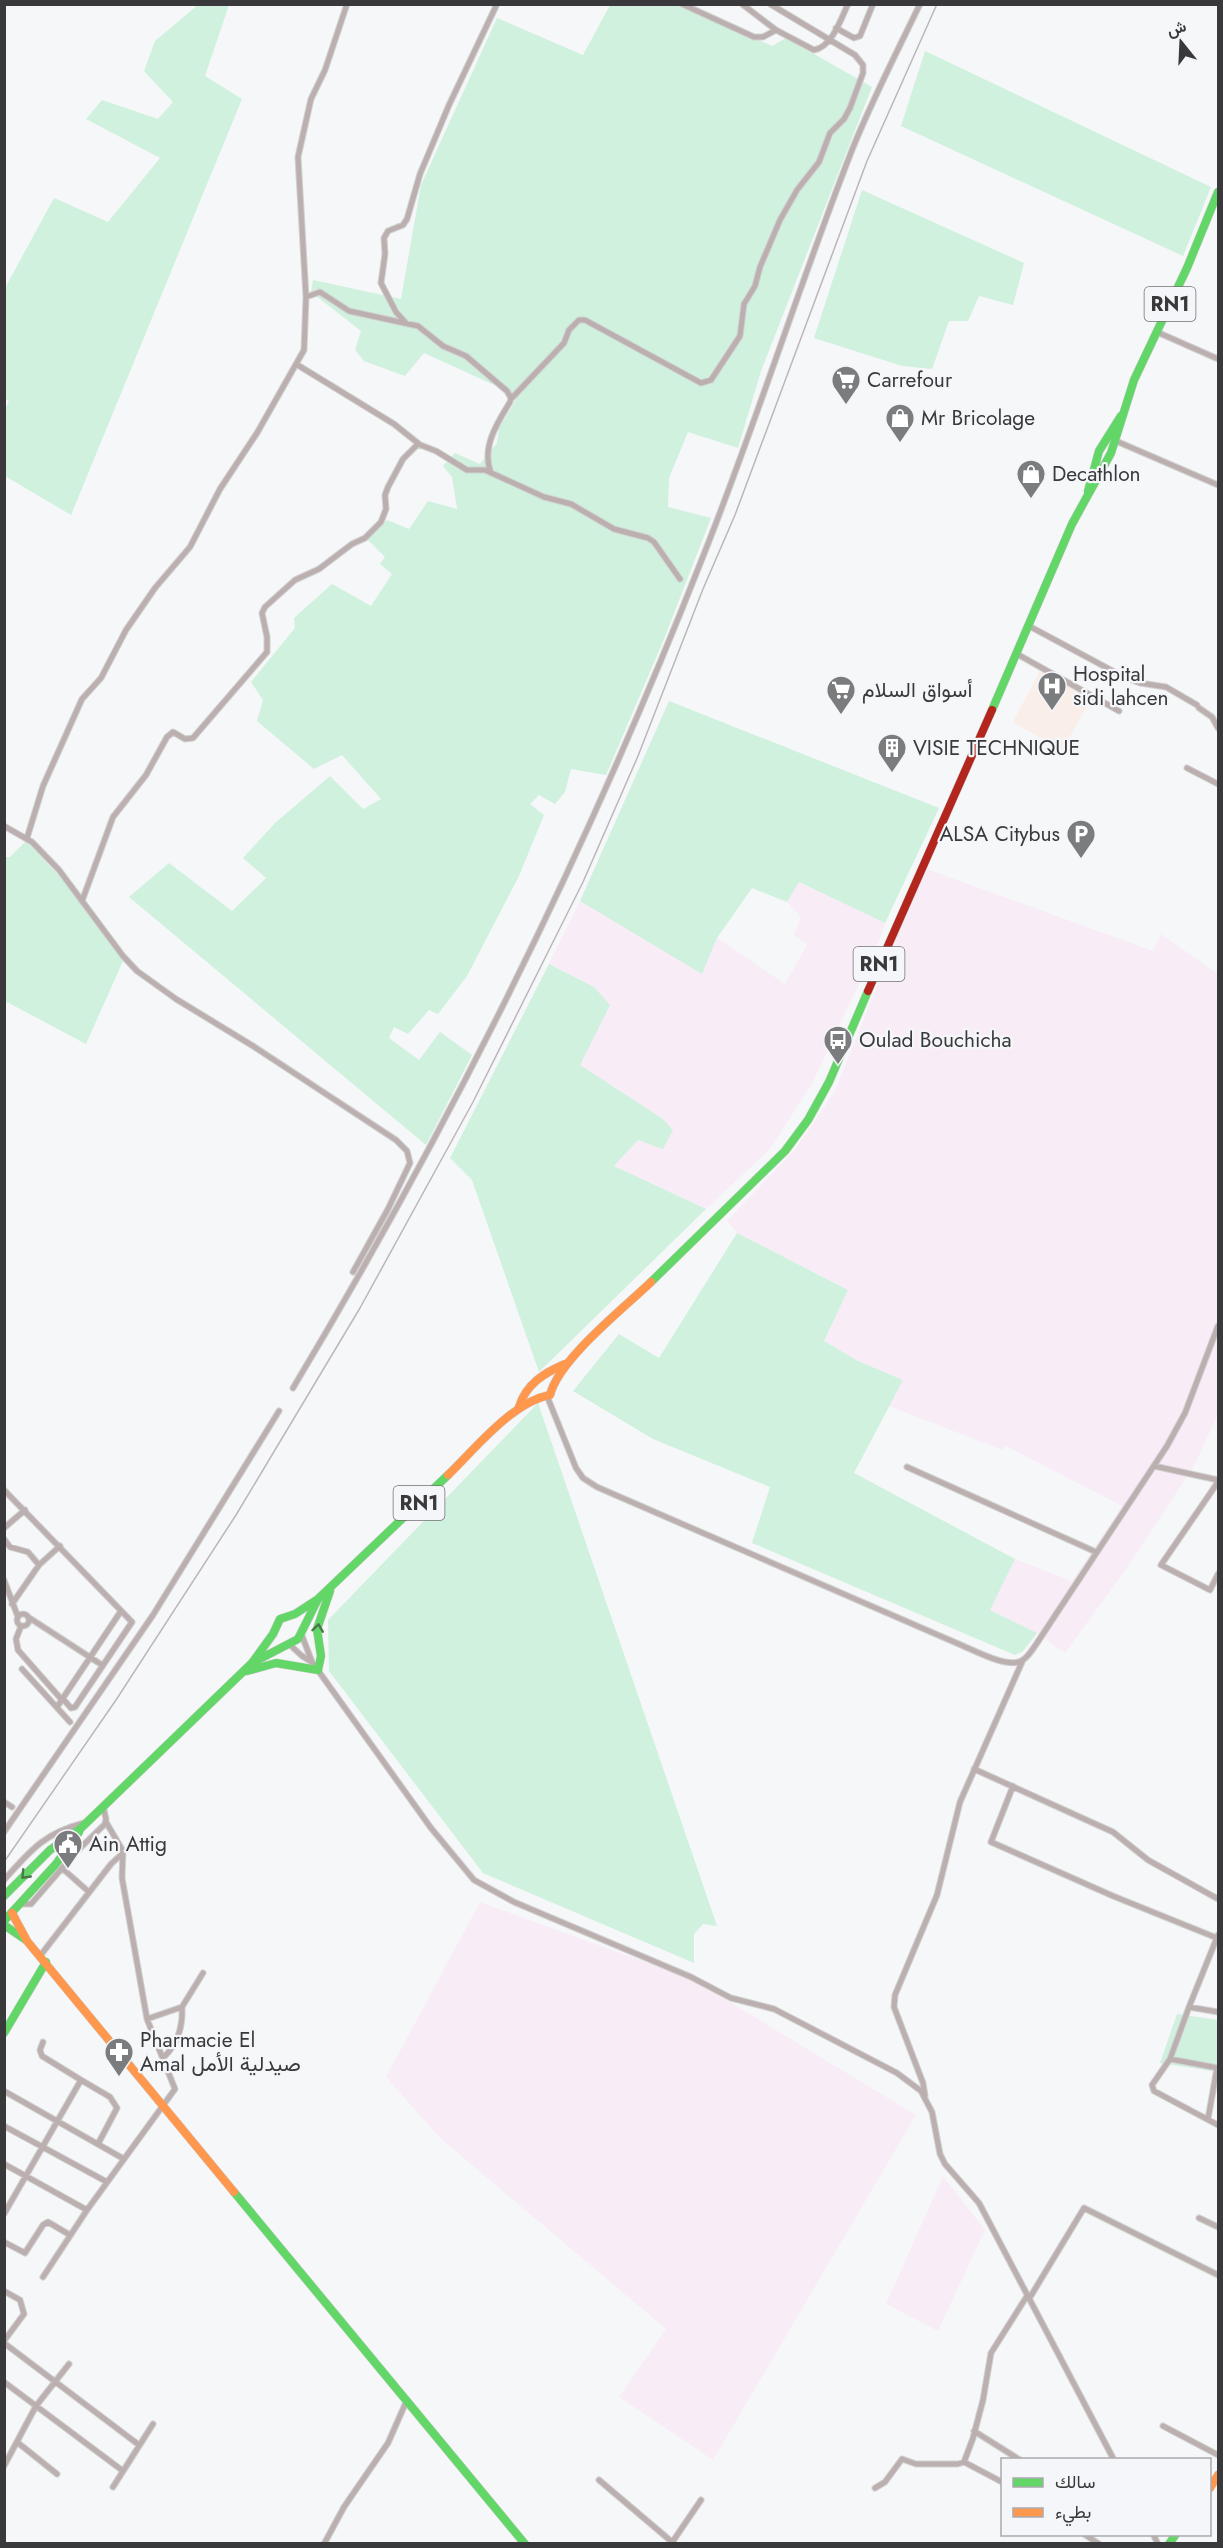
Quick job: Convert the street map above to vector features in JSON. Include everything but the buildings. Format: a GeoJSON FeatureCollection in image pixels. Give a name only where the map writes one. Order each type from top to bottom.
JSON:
{"type":"FeatureCollection","features":[{"type":"Feature","properties":{"kind":"main road","name":"RN1"},"geometry":{"type":"LineString","coordinates":[[1088,492],[1116,441],[1121,416],[1134,380],[1218,192]]}},
{"type":"Feature","properties":{"kind":"main road","name":"RN1"},"geometry":{"type":"LineString","coordinates":[[544,1376],[565,1364],[737,1200],[792,1143],[808,1120],[829,1082],[1049,576],[1088,492],[1096,459],[1106,436],[1121,416]]}},
{"type":"Feature","properties":{"kind":"main road"},"geometry":{"type":"LineString","coordinates":[[1106,436],[1112,436],[1116,441]]}},
{"type":"Feature","properties":{"kind":"main road"},"geometry":{"type":"LineString","coordinates":[[1096,459],[1104,464]]}},
{"type":"Feature","properties":{"kind":"main road","name":"RN1"},"geometry":{"type":"LineString","coordinates":[[553,1383],[565,1364]]}},
{"type":"Feature","properties":{"kind":"main road"},"geometry":{"type":"LineString","coordinates":[[544,1376],[553,1383],[552,1392],[543,1397],[534,1393],[532,1386],[536,1378],[544,1376]]}},
{"type":"Feature","properties":{"kind":"main road","name":"RN1"},"geometry":{"type":"LineString","coordinates":[[519,1407],[523,1396],[532,1386]]}},
{"type":"Feature","properties":{"kind":"main road","name":"RN1"},"geometry":{"type":"LineString","coordinates":[[289,1617],[331,1588],[519,1407],[543,1397]]}},
{"type":"Feature","properties":{"kind":"main road"},"geometry":{"type":"LineString","coordinates":[[242,1673],[276,1664],[318,1670],[321,1660],[317,1629],[331,1588]]}},
{"type":"Feature","properties":{"kind":"main road","name":"RN1"},"geometry":{"type":"LineString","coordinates":[[301,1632],[318,1599]]}},
{"type":"Feature","properties":{"kind":"main road"},"geometry":{"type":"LineString","coordinates":[[4,1896],[44,1856],[80,1829],[252,1663],[274,1630],[277,1621],[289,1617],[298,1621],[301,1632],[298,1639],[252,1663]]}},
{"type":"Feature","properties":{"kind":"main road"},"geometry":{"type":"LineString","coordinates":[[274,1630],[277,1640],[288,1644]]}},
{"type":"Feature","properties":{"kind":"main road"},"geometry":{"type":"LineString","coordinates":[[80,1829],[60,1866],[8,1916],[162,2107],[525,2544]]}},
{"type":"Feature","properties":{"kind":"main road"},"geometry":{"type":"LineString","coordinates":[[44,1856],[55,1856],[60,1866]]}},
{"type":"Feature","properties":{"kind":"main road"},"geometry":{"type":"LineString","coordinates":[[4,1926],[27,1941]]}},
{"type":"Feature","properties":{"kind":"main road"},"geometry":{"type":"LineString","coordinates":[[4,2033],[43,1959]]}},
{"type":"Feature","properties":{"kind":"street"},"geometry":{"type":"LineString","coordinates":[[27,838],[43,786],[82,699],[101,678],[126,630],[155,588],[190,547],[220,489],[257,433],[306,344],[306,297],[298,157],[311,99],[325,70],[347,4]]}},
{"type":"Feature","properties":{"kind":"street"},"geometry":{"type":"LineString","coordinates":[[405,322],[381,283],[385,254],[384,238],[388,231],[403,225],[407,219],[420,174],[449,105],[497,4]]}},
{"type":"Feature","properties":{"kind":"street"},"geometry":{"type":"LineString","coordinates":[[682,4],[754,37],[763,38],[776,30]]}},
{"type":"Feature","properties":{"kind":"street"},"geometry":{"type":"LineString","coordinates":[[742,4],[776,30],[814,50],[822,47],[828,40],[848,4]]}},
{"type":"Feature","properties":{"kind":"street"},"geometry":{"type":"LineString","coordinates":[[491,473],[487,461],[496,423],[511,399],[564,343],[568,330],[579,320],[585,320],[701,383],[711,380],[740,336],[744,304],[754,286],[780,220],[797,190],[819,162],[830,133],[847,113],[863,73],[860,60],[770,4]]}},
{"type":"Feature","properties":{"kind":"street"},"geometry":{"type":"LineString","coordinates":[[836,28],[857,38],[860,36],[873,4]]}},
{"type":"Feature","properties":{"kind":"street"},"geometry":{"type":"LineString","coordinates":[[293,1388],[387,1227],[475,1063],[536,940],[609,781],[702,561],[853,148],[920,4]]}},
{"type":"Feature","properties":{"kind":"street"},"geometry":{"type":"LineString","coordinates":[[306,297],[320,292],[349,311],[418,326],[443,345],[466,356],[500,385],[511,399]]}},
{"type":"Feature","properties":{"kind":"street"},"geometry":{"type":"LineString","coordinates":[[391,321],[392,304]]}},
{"type":"Feature","properties":{"kind":"street"},"geometry":{"type":"LineString","coordinates":[[1157,332],[1218,359]]}},
{"type":"Feature","properties":{"kind":"street"},"geometry":{"type":"LineString","coordinates":[[296,364],[394,424],[419,444],[447,457],[467,470],[479,469],[491,473],[544,497],[571,504],[614,529],[648,538],[680,579]]}},
{"type":"Feature","properties":{"kind":"street"},"geometry":{"type":"LineString","coordinates":[[1116,441],[1218,485]]}},
{"type":"Feature","properties":{"kind":"street"},"geometry":{"type":"LineString","coordinates":[[82,901],[113,817],[146,775],[167,737],[173,732],[185,738],[193,738],[267,652],[267,637],[262,613],[265,607],[294,582],[319,569],[352,544],[365,538],[381,522],[386,509],[385,495],[388,487],[403,459],[419,444]]}},
{"type":"Feature","properties":{"kind":"street"},"geometry":{"type":"LineString","coordinates":[[1029,626],[1124,677],[1140,683],[1166,687],[1212,717],[1218,728]]}},
{"type":"Feature","properties":{"kind":"street"},"geometry":{"type":"LineString","coordinates":[[1017,654],[1119,711]]}},
{"type":"Feature","properties":{"kind":"street"},"geometry":{"type":"LineString","coordinates":[[1187,768],[1218,784]]}},
{"type":"Feature","properties":{"kind":"street"},"geometry":{"type":"LineString","coordinates":[[4,826],[27,838],[59,870],[123,956],[137,971],[176,999],[253,1046],[381,1130],[405,1149],[410,1163],[388,1209],[353,1272]]}},
{"type":"Feature","properties":{"kind":"street"},"geometry":{"type":"LineString","coordinates":[[1113,2458],[979,2203],[945,2164],[940,2154],[932,2112],[925,2096],[923,2083],[896,2015],[895,1995],[937,1895],[955,1815],[1023,1660],[1037,1643],[1154,1466],[1180,1422],[1218,1326]]}},
{"type":"Feature","properties":{"kind":"street"},"geometry":{"type":"LineString","coordinates":[[543,1397],[576,1468],[583,1478],[597,1487],[984,1654],[1010,1664],[1023,1660]]}},
{"type":"Feature","properties":{"kind":"street"},"geometry":{"type":"LineString","coordinates":[[4,1832],[153,1615],[279,1411]]}},
{"type":"Feature","properties":{"kind":"street"},"geometry":{"type":"LineString","coordinates":[[1154,1466],[1218,1481],[1161,1564],[1210,1590],[1218,1574]]}},
{"type":"Feature","properties":{"kind":"street"},"geometry":{"type":"LineString","coordinates":[[907,1467],[1096,1552]]}},
{"type":"Feature","properties":{"kind":"street"},"geometry":{"type":"LineString","coordinates":[[4,1490],[132,1623],[75,1707],[71,1708],[18,1650],[16,1639],[21,1626],[28,1623],[28,1617]]}},
{"type":"Feature","properties":{"kind":"street"},"geometry":{"type":"LineString","coordinates":[[4,1528],[25,1510]]}},
{"type":"Feature","properties":{"kind":"street"},"geometry":{"type":"LineString","coordinates":[[4,1516],[11,1522]]}},
{"type":"Feature","properties":{"kind":"street"},"geometry":{"type":"LineString","coordinates":[[4,1539],[10,1548],[28,1552],[39,1565]]}},
{"type":"Feature","properties":{"kind":"street"},"geometry":{"type":"LineString","coordinates":[[12,1604],[39,1565],[60,1546]]}},
{"type":"Feature","properties":{"kind":"street"},"geometry":{"type":"LineString","coordinates":[[4,1580],[21,1626]]}},
{"type":"Feature","properties":{"kind":"street"},"geometry":{"type":"LineString","coordinates":[[57,1707],[121,1611]]}},
{"type":"Feature","properties":{"kind":"street"},"geometry":{"type":"LineString","coordinates":[[18,1617],[23,1614],[102,1665]]}},
{"type":"Feature","properties":{"kind":"street"},"geometry":{"type":"LineString","coordinates":[[301,1632],[312,1662],[431,1828],[474,1880],[514,1902],[691,1977],[731,1998],[774,2009],[897,2073],[915,2085],[925,2096]]}},
{"type":"Feature","properties":{"kind":"street"},"geometry":{"type":"LineString","coordinates":[[288,1644],[312,1662]]}},
{"type":"Feature","properties":{"kind":"street"},"geometry":{"type":"LineString","coordinates":[[22,1669],[70,1722]]}},
{"type":"Feature","properties":{"kind":"street"},"geometry":{"type":"LineString","coordinates":[[974,1769],[1113,1832],[1148,1860],[1218,1899]]}},
{"type":"Feature","properties":{"kind":"street"},"geometry":{"type":"LineString","coordinates":[[1013,1786],[991,1842],[1113,1896],[1218,1936],[1170,2059],[1152,2085],[1154,2091],[1218,2125]]}},
{"type":"Feature","properties":{"kind":"street"},"geometry":{"type":"LineString","coordinates":[[4,1802],[12,1807]]}},
{"type":"Feature","properties":{"kind":"street"},"geometry":{"type":"LineString","coordinates":[[43,2277],[87,2210],[175,2089],[147,2019],[122,1878],[123,1853],[106,1822],[103,1806]]}},
{"type":"Feature","properties":{"kind":"street"},"geometry":{"type":"LineString","coordinates":[[4,1880],[42,1841],[88,1821]]}},
{"type":"Feature","properties":{"kind":"street"},"geometry":{"type":"LineString","coordinates":[[89,1892],[60,1866],[106,1822]]}},
{"type":"Feature","properties":{"kind":"street"},"geometry":{"type":"LineString","coordinates":[[43,1959],[89,1892],[111,1864],[123,1853]]}},
{"type":"Feature","properties":{"kind":"street"},"geometry":{"type":"LineString","coordinates":[[27,1854],[44,1856]]}},
{"type":"Feature","properties":{"kind":"street"},"geometry":{"type":"LineString","coordinates":[[163,2058],[170,2051],[183,2026],[182,2007],[203,1973]]}},
{"type":"Feature","properties":{"kind":"street"},"geometry":{"type":"LineString","coordinates":[[147,2019],[182,2007]]}},
{"type":"Feature","properties":{"kind":"street"},"geometry":{"type":"LineString","coordinates":[[1190,2007],[1218,2012]]}},
{"type":"Feature","properties":{"kind":"street"},"geometry":{"type":"LineString","coordinates":[[43,2042],[40,2050],[42,2056],[110,2097],[116,2104],[116,2112],[98,2144]]}},
{"type":"Feature","properties":{"kind":"street"},"geometry":{"type":"LineString","coordinates":[[1170,2059],[1218,2068],[1208,2119]]}},
{"type":"Feature","properties":{"kind":"street"},"geometry":{"type":"LineString","coordinates":[[4,2214],[81,2080]]}},
{"type":"Feature","properties":{"kind":"street"},"geometry":{"type":"LineString","coordinates":[[4,2091],[124,2159]]}},
{"type":"Feature","properties":{"kind":"street"},"geometry":{"type":"LineString","coordinates":[[4,2126],[107,2182]]}},
{"type":"Feature","properties":{"kind":"street"},"geometry":{"type":"LineString","coordinates":[[4,2164],[87,2210]]}},
{"type":"Feature","properties":{"kind":"street"},"geometry":{"type":"LineString","coordinates":[[964,2462],[983,2400],[991,2353],[1084,2208],[1218,2275]]}},
{"type":"Feature","properties":{"kind":"street"},"geometry":{"type":"LineString","coordinates":[[1199,2218],[1218,2227]]}},
{"type":"Feature","properties":{"kind":"street"},"geometry":{"type":"LineString","coordinates":[[4,2242],[24,2253],[48,2222],[70,2235]]}},
{"type":"Feature","properties":{"kind":"street"},"geometry":{"type":"LineString","coordinates":[[4,2291],[20,2300],[24,2314],[4,2342],[139,2445]]}},
{"type":"Feature","properties":{"kind":"street"},"geometry":{"type":"LineString","coordinates":[[4,2466],[6,2457],[17,2442],[36,2406],[69,2364]]}},
{"type":"Feature","properties":{"kind":"street"},"geometry":{"type":"LineString","coordinates":[[5,2384],[123,2471]]}},
{"type":"Feature","properties":{"kind":"street"},"geometry":{"type":"LineString","coordinates":[[324,2544],[344,2507],[379,2458],[407,2400]]}},
{"type":"Feature","properties":{"kind":"street"},"geometry":{"type":"LineString","coordinates":[[113,2487],[153,2424]]}},
{"type":"Feature","properties":{"kind":"street"},"geometry":{"type":"LineString","coordinates":[[1163,2426],[1218,2455]]}},
{"type":"Feature","properties":{"kind":"street"},"geometry":{"type":"LineString","coordinates":[[974,2432],[1017,2458]]}},
{"type":"Feature","properties":{"kind":"street"},"geometry":{"type":"LineString","coordinates":[[17,2442],[57,2474]]}},
{"type":"Feature","properties":{"kind":"street"},"geometry":{"type":"LineString","coordinates":[[875,2488],[885,2481],[902,2458],[921,2464],[964,2462],[1001,2481]]}},
{"type":"Feature","properties":{"kind":"street"},"geometry":{"type":"LineString","coordinates":[[599,2480],[672,2543],[701,2500]]}},
{"type":"Feature","properties":{"kind":"street"},"geometry":{"type":"LineString","coordinates":[[1086,2536],[1099,2544]]}},
{"type":"Feature","properties":{"kind":"shaded area","name":"Hospital sidi lahcen"},"geometry":{"type":"Polygon","coordinates":[[[1040,671],[1091,699],[1062,751],[1013,722],[1040,671]]]}},
{"type":"Feature","properties":{"kind":"shaded area"},"geometry":{"type":"Polygon","coordinates":[[[924,868],[1153,951],[1161,934],[1218,974],[1218,1414],[1194,1466],[1127,1568],[1065,1653],[1037,1633],[990,1610],[1015,1559],[1072,1581],[1122,1506],[1006,1446],[1002,1450],[889,1406],[903,1380],[858,1361],[824,1341],[848,1290],[737,1233],[727,1221],[797,1147],[835,1091],[924,868]]]}},
{"type":"Feature","properties":{"kind":"shaded area"},"geometry":{"type":"Polygon","coordinates":[[[799,882],[885,923],[880,939],[812,1084],[769,1150],[706,1209],[614,1166],[638,1140],[673,1130],[663,1119],[580,1065],[594,987],[549,964],[580,901],[702,973],[717,938],[785,984],[807,945],[794,935],[801,917],[787,902],[799,882]]]}},
{"type":"Feature","properties":{"kind":"shaded area"},"geometry":{"type":"Polygon","coordinates":[[[480,1902],[692,1979],[916,2115],[713,2460],[619,2397],[666,2329],[440,2138],[386,2077],[480,1902]]]}},
{"type":"Feature","properties":{"kind":"shaded area"},"geometry":{"type":"Polygon","coordinates":[[[943,2176],[985,2230],[938,2331],[886,2304],[943,2176]]]}},
{"type":"Feature","properties":{"kind":"green space"},"geometry":{"type":"Polygon","coordinates":[[[199,4],[229,5],[205,76],[242,99],[71,515],[5,476],[5,409],[9,401],[4,398],[5,288],[54,198],[108,222],[160,158],[86,119],[102,100],[158,119],[173,102],[144,71],[155,41],[199,4]]]}},
{"type":"Feature","properties":{"kind":"green space"},"geometry":{"type":"Polygon","coordinates":[[[610,5],[680,5],[772,46],[786,38],[872,87],[761,371],[738,448],[688,432],[669,478],[668,507],[711,518],[664,639],[606,775],[571,769],[565,792],[555,804],[539,795],[530,804],[544,815],[519,876],[467,976],[438,1014],[429,1010],[408,1034],[394,1027],[389,1038],[419,1060],[440,1032],[472,1055],[426,1145],[129,897],[169,863],[232,911],[266,878],[243,858],[275,823],[330,776],[363,809],[381,799],[342,755],[314,769],[257,721],[263,700],[251,682],[295,628],[294,618],[332,584],[371,606],[392,574],[380,564],[385,557],[367,539],[387,520],[409,529],[428,501],[457,509],[452,477],[443,466],[455,453],[480,464],[497,443],[499,428],[518,396],[424,353],[405,376],[364,361],[355,350],[361,331],[311,292],[313,280],[401,299],[421,185],[497,18],[583,55],[610,5]]]}},
{"type":"Feature","properties":{"kind":"green space"},"geometry":{"type":"Polygon","coordinates":[[[925,51],[1211,187],[1183,256],[901,126],[925,51]]]}},
{"type":"Feature","properties":{"kind":"green space"},"geometry":{"type":"Polygon","coordinates":[[[862,190],[1024,263],[1013,305],[979,296],[968,321],[949,321],[932,369],[902,366],[814,338],[862,190]]]}},
{"type":"Feature","properties":{"kind":"green space"},"geometry":{"type":"Polygon","coordinates":[[[669,701],[939,808],[885,923],[799,882],[787,902],[752,888],[717,938],[702,974],[580,901],[669,701]]]}},
{"type":"Feature","properties":{"kind":"green space"},"geometry":{"type":"Polygon","coordinates":[[[26,841],[64,881],[123,961],[86,1044],[5,1001],[4,857],[10,857],[26,841]]]}},
{"type":"Feature","properties":{"kind":"green space"},"geometry":{"type":"Polygon","coordinates":[[[549,964],[594,987],[610,1005],[580,1065],[663,1119],[673,1130],[663,1149],[638,1140],[614,1166],[706,1209],[539,1372],[472,1180],[450,1158],[549,964]]]}},
{"type":"Feature","properties":{"kind":"green space"},"geometry":{"type":"Polygon","coordinates":[[[737,1233],[848,1290],[824,1341],[858,1361],[903,1380],[854,1473],[1015,1559],[990,1610],[1037,1633],[1023,1651],[1015,1655],[752,1543],[770,1487],[653,1439],[573,1391],[619,1334],[659,1358],[737,1233]]]}},
{"type":"Feature","properties":{"kind":"green space"},"geometry":{"type":"Polygon","coordinates":[[[538,1403],[717,1926],[703,1924],[694,1934],[694,1963],[483,1873],[329,1671],[328,1620],[538,1403]]]}},
{"type":"Feature","properties":{"kind":"green space"},"geometry":{"type":"Polygon","coordinates":[[[1177,2014],[1218,2020],[1218,2072],[1160,2063],[1177,2014]]]}},
{"type":"Feature","properties":{"kind":"railway"},"geometry":{"type":"LineString","coordinates":[[4,1862],[116,1700],[236,1515],[360,1308],[473,1102],[583,882],[638,756],[703,589],[735,515],[867,161],[937,4]]}},
{"type":"Feature","properties":{"kind":"traffic: fast"},"geometry":{"type":"LineString","coordinates":[[992,710],[1072,524],[1111,453],[1134,380],[1187,268],[1218,192]]}},
{"type":"Feature","properties":{"kind":"traffic: fast"},"geometry":{"type":"LineString","coordinates":[[1088,491],[1099,451],[1121,416]]}},
{"type":"Feature","properties":{"kind":"traffic: fast"},"geometry":{"type":"LineString","coordinates":[[651,1282],[785,1151],[808,1120],[829,1082],[868,991]]}},
{"type":"Feature","properties":{"kind":"traffic: fast"},"geometry":{"type":"LineString","coordinates":[[4,1896],[50,1850],[80,1829],[252,1663],[273,1634],[280,1619],[295,1614],[318,1599],[448,1475]]}},
{"type":"Feature","properties":{"kind":"traffic: fast"},"geometry":{"type":"LineString","coordinates":[[247,1671],[276,1663],[318,1670],[321,1656],[317,1629],[330,1591]]}},
{"type":"Feature","properties":{"kind":"traffic: fast"},"geometry":{"type":"LineString","coordinates":[[254,1662],[298,1639],[318,1599]]}},
{"type":"Feature","properties":{"kind":"traffic: fast"},"geometry":{"type":"LineString","coordinates":[[4,1921],[56,1864],[79,1832]]}},
{"type":"Feature","properties":{"kind":"traffic: fast"},"geometry":{"type":"LineString","coordinates":[[4,1925],[26,1940]]}},
{"type":"Feature","properties":{"kind":"traffic: fast"},"geometry":{"type":"LineString","coordinates":[[4,2033],[46,1962]]}},
{"type":"Feature","properties":{"kind":"traffic: fast"},"geometry":{"type":"LineString","coordinates":[[234,2192],[525,2544]]}},
{"type":"Feature","properties":{"kind":"traffic: fast"},"geometry":{"type":"LineString","coordinates":[[1169,2544],[1175,2536]]}},
{"type":"Feature","properties":{"kind":"traffic: slow"},"geometry":{"type":"LineString","coordinates":[[448,1475],[508,1417],[536,1399],[550,1395],[566,1366],[593,1335],[651,1282]]}},
{"type":"Feature","properties":{"kind":"traffic: slow"},"geometry":{"type":"LineString","coordinates":[[519,1407],[526,1392],[537,1380],[565,1364]]}},
{"type":"Feature","properties":{"kind":"traffic: slow"},"geometry":{"type":"LineString","coordinates":[[12,1913],[27,1941],[234,2192]]}},
{"type":"Feature","properties":{"kind":"traffic: slow"},"geometry":{"type":"LineString","coordinates":[[1211,2486],[1218,2475]]}},
{"type":"Feature","properties":{"kind":"traffic: jam"},"geometry":{"type":"LineString","coordinates":[[868,991],[992,710]]}},
{"type":"Feature","properties":{"kind":"place","name":"Carrefour"},"geometry":{"type":"Point","coordinates":[846,406]}},
{"type":"Feature","properties":{"kind":"place","name":"Mr Bricolage"},"geometry":{"type":"Point","coordinates":[900,444]}},
{"type":"Feature","properties":{"kind":"place","name":"Decathlon"},"geometry":{"type":"Point","coordinates":[1031,500]}},
{"type":"Feature","properties":{"kind":"place","name":"Hospital sidi lahcen"},"geometry":{"type":"Point","coordinates":[1052,712]}},
{"type":"Feature","properties":{"kind":"place","name":"أسواق السلام"},"geometry":{"type":"Point","coordinates":[841,716]}},
{"type":"Feature","properties":{"kind":"place","name":"VISIE TECHNIQUE"},"geometry":{"type":"Point","coordinates":[892,774]}},
{"type":"Feature","properties":{"kind":"place","name":"ALSA Citybus"},"geometry":{"type":"Point","coordinates":[1081,860]}},
{"type":"Feature","properties":{"kind":"place","name":"Oulad Bouchicha"},"geometry":{"type":"Point","coordinates":[838,1066]}},
{"type":"Feature","properties":{"kind":"place","name":"Ain Attig"},"geometry":{"type":"Point","coordinates":[68,1870]}},
{"type":"Feature","properties":{"kind":"place","name":"Pharmacie El Amal صيدلية الأمل"},"geometry":{"type":"Point","coordinates":[119,2078]}}]}
